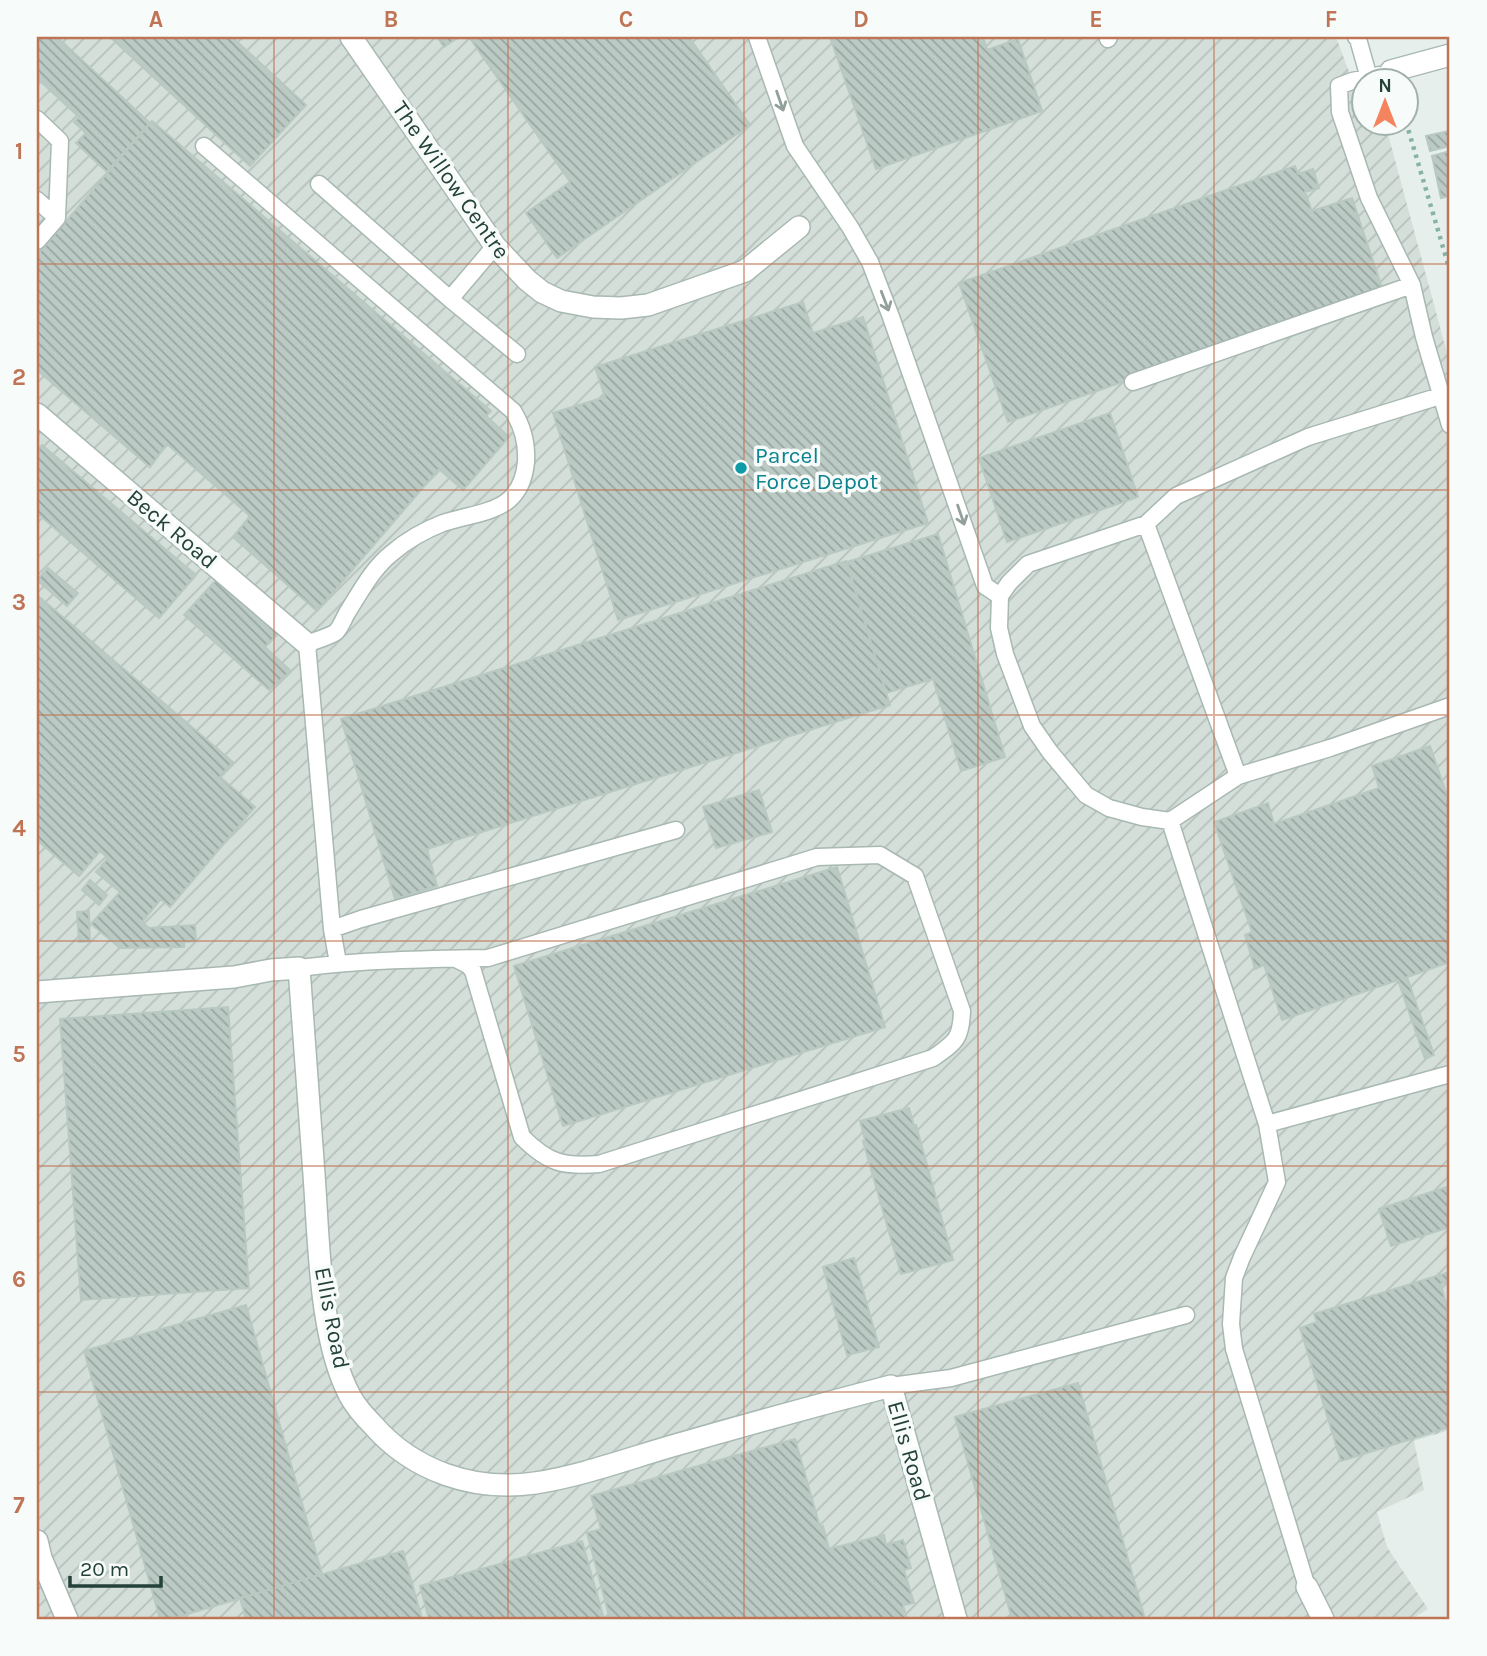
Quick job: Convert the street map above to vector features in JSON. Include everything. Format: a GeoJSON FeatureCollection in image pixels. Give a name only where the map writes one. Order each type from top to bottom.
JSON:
{"type":"FeatureCollection","features":[{"type":"Feature","properties":{"kind":"street","name":"The Willow Centre"},"geometry":{"type":"LineString","coordinates":[[352,37],[495,246],[527,280],[542,292],[561,301],[593,307],[648,305],[745,271],[799,227]]}},
{"type":"Feature","properties":{"kind":"street"},"geometry":{"type":"LineString","coordinates":[[1408,66],[1450,54]]}},
{"type":"Feature","properties":{"kind":"street","name":"Beck Road"},"geometry":{"type":"LineString","coordinates":[[37,414],[307,644]]}},
{"type":"Feature","properties":{"kind":"street"},"geometry":{"type":"LineString","coordinates":[[37,992],[234,977],[299,968]]}},
{"type":"Feature","properties":{"kind":"street","name":"Ellis Road"},"geometry":{"type":"LineString","coordinates":[[299,968],[323,1292],[333,1350],[350,1396],[359,1410],[397,1448],[421,1465],[447,1476],[502,1486],[534,1483],[571,1476],[891,1386],[956,1619]]}},
{"type":"Feature","properties":{"kind":"street"},"geometry":{"type":"LineString","coordinates":[[37,1541],[41,1558],[67,1619]]}},
{"type":"Feature","properties":{"kind":"street"},"geometry":{"type":"LineString","coordinates":[[1307,1587],[1323,1619]]}},
{"type":"Feature","properties":{"kind":"lane"},"geometry":{"type":"LineString","coordinates":[[757,37],[795,146],[850,227],[870,262],[985,586],[1000,596]]}},
{"type":"Feature","properties":{"kind":"lane"},"geometry":{"type":"LineString","coordinates":[[1356,37],[1366,66]]}},
{"type":"Feature","properties":{"kind":"lane"},"geometry":{"type":"LineString","coordinates":[[1350,82],[1339,86],[1340,112],[1368,198],[1412,285],[1450,425]]}},
{"type":"Feature","properties":{"kind":"lane"},"geometry":{"type":"LineString","coordinates":[[37,119],[60,141],[57,218],[37,241]]}},
{"type":"Feature","properties":{"kind":"lane"},"geometry":{"type":"LineString","coordinates":[[204,146],[513,411],[525,438],[522,482],[514,496],[491,511],[442,524],[413,537],[392,552],[374,570],[336,632],[307,644],[332,929],[338,963]]}},
{"type":"Feature","properties":{"kind":"lane"},"geometry":{"type":"LineString","coordinates":[[319,184],[517,354]]}},
{"type":"Feature","properties":{"kind":"lane"},"geometry":{"type":"LineString","coordinates":[[37,200],[57,218]]}},
{"type":"Feature","properties":{"kind":"lane"},"geometry":{"type":"LineString","coordinates":[[450,299],[495,246]]}},
{"type":"Feature","properties":{"kind":"lane"},"geometry":{"type":"LineString","coordinates":[[1133,382],[1412,285]]}},
{"type":"Feature","properties":{"kind":"lane"},"geometry":{"type":"LineString","coordinates":[[1440,396],[1307,437],[1176,496],[1146,524],[1028,564],[1000,596],[999,628],[1005,654],[1032,726],[1050,752],[1086,795],[1109,808],[1142,817],[1170,821],[1238,776],[1330,748],[1450,706]]}},
{"type":"Feature","properties":{"kind":"lane"},"geometry":{"type":"LineString","coordinates":[[1146,524],[1238,776]]}},
{"type":"Feature","properties":{"kind":"lane"},"geometry":{"type":"LineString","coordinates":[[1170,821],[1267,1124],[1276,1181],[1234,1278],[1231,1324],[1234,1349],[1307,1587]]}},
{"type":"Feature","properties":{"kind":"lane"},"geometry":{"type":"LineString","coordinates":[[332,929],[676,830]]}},
{"type":"Feature","properties":{"kind":"lane"},"geometry":{"type":"LineString","coordinates":[[299,968],[338,963],[456,959],[488,958],[817,857],[880,855],[915,876],[962,1011],[961,1029],[952,1046],[933,1058],[599,1164],[575,1166],[555,1161],[537,1152],[522,1137],[473,971],[456,959]]}},
{"type":"Feature","properties":{"kind":"lane"},"geometry":{"type":"LineString","coordinates":[[1267,1124],[1450,1074]]}},
{"type":"Feature","properties":{"kind":"lane"},"geometry":{"type":"LineString","coordinates":[[891,1386],[951,1378],[1186,1315]]}},
{"type":"Feature","properties":{"kind":"path"},"geometry":{"type":"LineString","coordinates":[[1410,136],[1450,271]]}},
{"type":"Feature","properties":{"kind":"shaded area"},"geometry":{"type":"Polygon","coordinates":[[[37,37],[1336,37],[1350,74],[1350,136],[1389,136],[1450,364],[1450,1430],[1414,1441],[1424,1490],[1377,1512],[1387,1547],[1428,1609],[1412,1619],[37,1619],[37,37]]]}},
{"type":"Feature","properties":{"kind":"building"},"geometry":{"type":"Polygon","coordinates":[[[37,37],[57,37],[150,123],[107,172],[76,143],[86,133],[74,122],[79,117],[37,78],[37,37]]]}},
{"type":"Feature","properties":{"kind":"building"},"geometry":{"type":"Polygon","coordinates":[[[110,37],[232,37],[306,105],[250,166],[110,37]]]}},
{"type":"Feature","properties":{"kind":"building"},"geometry":{"type":"Polygon","coordinates":[[[437,37],[459,37],[444,47],[437,37]]]}},
{"type":"Feature","properties":{"kind":"building"},"geometry":{"type":"Polygon","coordinates":[[[469,37],[689,37],[750,125],[557,258],[526,213],[570,182],[469,37]]]}},
{"type":"Feature","properties":{"kind":"building"},"geometry":{"type":"Polygon","coordinates":[[[830,37],[983,37],[987,50],[1018,39],[1042,111],[876,169],[830,37]]]}},
{"type":"Feature","properties":{"kind":"building"},"geometry":{"type":"Polygon","coordinates":[[[152,121],[491,411],[486,416],[509,437],[463,490],[439,469],[317,611],[233,537],[250,516],[167,444],[150,467],[37,370],[37,255],[152,121]]]}},
{"type":"Feature","properties":{"kind":"building"},"geometry":{"type":"Polygon","coordinates":[[[1449,131],[1450,146],[1430,151],[1426,136],[1449,131]]]}},
{"type":"Feature","properties":{"kind":"building"},"geometry":{"type":"Polygon","coordinates":[[[1450,151],[1450,196],[1441,198],[1432,156],[1450,151]]]}},
{"type":"Feature","properties":{"kind":"building"},"geometry":{"type":"Polygon","coordinates":[[[1295,166],[1298,174],[1313,169],[1319,188],[1305,192],[1312,211],[1352,198],[1383,291],[1008,422],[959,283],[1295,166]]]}},
{"type":"Feature","properties":{"kind":"building","name":"Parcel Force Depot"},"geometry":{"type":"Polygon","coordinates":[[[803,302],[813,333],[863,317],[928,523],[618,620],[553,413],[605,397],[595,367],[803,302]]]}},
{"type":"Feature","properties":{"kind":"building"},"geometry":{"type":"Polygon","coordinates":[[[1110,413],[1138,497],[1007,542],[979,458],[1110,413]]]}},
{"type":"Feature","properties":{"kind":"building"},"geometry":{"type":"Polygon","coordinates":[[[42,445],[196,575],[159,618],[37,513],[37,451],[42,445]]]}},
{"type":"Feature","properties":{"kind":"building"},"geometry":{"type":"Polygon","coordinates":[[[938,534],[1005,757],[961,771],[933,679],[886,693],[847,562],[938,534]]]}},
{"type":"Feature","properties":{"kind":"building"},"geometry":{"type":"Polygon","coordinates":[[[846,561],[890,705],[427,849],[437,886],[395,899],[341,719],[846,561]]]}},
{"type":"Feature","properties":{"kind":"building"},"geometry":{"type":"Polygon","coordinates":[[[48,568],[78,593],[67,606],[37,580],[48,568]]]}},
{"type":"Feature","properties":{"kind":"building"},"geometry":{"type":"Polygon","coordinates":[[[217,579],[279,633],[265,647],[291,671],[269,690],[184,615],[217,579]]]}},
{"type":"Feature","properties":{"kind":"building"},"geometry":{"type":"Polygon","coordinates":[[[37,595],[233,762],[220,777],[255,807],[170,907],[161,899],[142,922],[149,928],[195,925],[196,941],[184,942],[184,947],[120,948],[91,924],[120,892],[96,872],[108,858],[100,851],[79,876],[37,840],[37,595]]]}},
{"type":"Feature","properties":{"kind":"building"},"geometry":{"type":"Polygon","coordinates":[[[1430,746],[1450,804],[1450,962],[1407,977],[1434,1055],[1425,1059],[1398,980],[1282,1020],[1264,965],[1255,969],[1245,935],[1252,932],[1214,822],[1268,803],[1274,824],[1379,788],[1372,766],[1430,746]]]}},
{"type":"Feature","properties":{"kind":"building"},"geometry":{"type":"Polygon","coordinates":[[[759,790],[772,832],[716,848],[703,807],[759,790]]]}},
{"type":"Feature","properties":{"kind":"building"},"geometry":{"type":"Polygon","coordinates":[[[837,867],[885,1027],[563,1126],[514,966],[837,867]]]}},
{"type":"Feature","properties":{"kind":"building"},"geometry":{"type":"Polygon","coordinates":[[[90,880],[107,895],[99,905],[82,890],[90,880]]]}},
{"type":"Feature","properties":{"kind":"building"},"geometry":{"type":"Polygon","coordinates":[[[89,911],[90,941],[79,942],[77,912],[89,911]]]}},
{"type":"Feature","properties":{"kind":"building"},"geometry":{"type":"Polygon","coordinates":[[[228,1007],[249,1288],[81,1300],[60,1019],[228,1007]]]}},
{"type":"Feature","properties":{"kind":"building"},"geometry":{"type":"Polygon","coordinates":[[[909,1108],[953,1260],[901,1274],[863,1141],[865,1140],[860,1121],[909,1108]]]}},
{"type":"Feature","properties":{"kind":"building"},"geometry":{"type":"Polygon","coordinates":[[[1450,1186],[1450,1227],[1391,1246],[1379,1209],[1450,1186]]]}},
{"type":"Feature","properties":{"kind":"building"},"geometry":{"type":"Polygon","coordinates":[[[854,1258],[879,1347],[847,1355],[823,1267],[854,1258]]]}},
{"type":"Feature","properties":{"kind":"building"},"geometry":{"type":"Polygon","coordinates":[[[1446,1273],[1449,1282],[1441,1284],[1450,1320],[1450,1427],[1341,1461],[1300,1328],[1317,1322],[1314,1314],[1446,1273]]]}},
{"type":"Feature","properties":{"kind":"building"},"geometry":{"type":"Polygon","coordinates":[[[246,1305],[322,1574],[171,1619],[160,1619],[84,1351],[246,1305]]]}},
{"type":"Feature","properties":{"kind":"building"},"geometry":{"type":"Polygon","coordinates":[[[1078,1383],[1145,1619],[1012,1619],[955,1417],[1078,1383]]]}},
{"type":"Feature","properties":{"kind":"building"},"geometry":{"type":"Polygon","coordinates":[[[795,1439],[820,1527],[823,1526],[829,1549],[884,1535],[886,1545],[903,1540],[911,1568],[904,1570],[914,1603],[903,1605],[907,1619],[610,1619],[587,1533],[601,1529],[591,1496],[795,1439]]]}},
{"type":"Feature","properties":{"kind":"building"},"geometry":{"type":"Polygon","coordinates":[[[582,1541],[604,1619],[429,1619],[420,1586],[582,1541]]]}},
{"type":"Feature","properties":{"kind":"building"},"geometry":{"type":"Polygon","coordinates":[[[403,1551],[422,1619],[246,1619],[240,1598],[403,1551]]]}},
{"type":"Feature","properties":{"kind":"place","name":"Parcel Force Depot"},"geometry":{"type":"Point","coordinates":[741,468]}}]}
